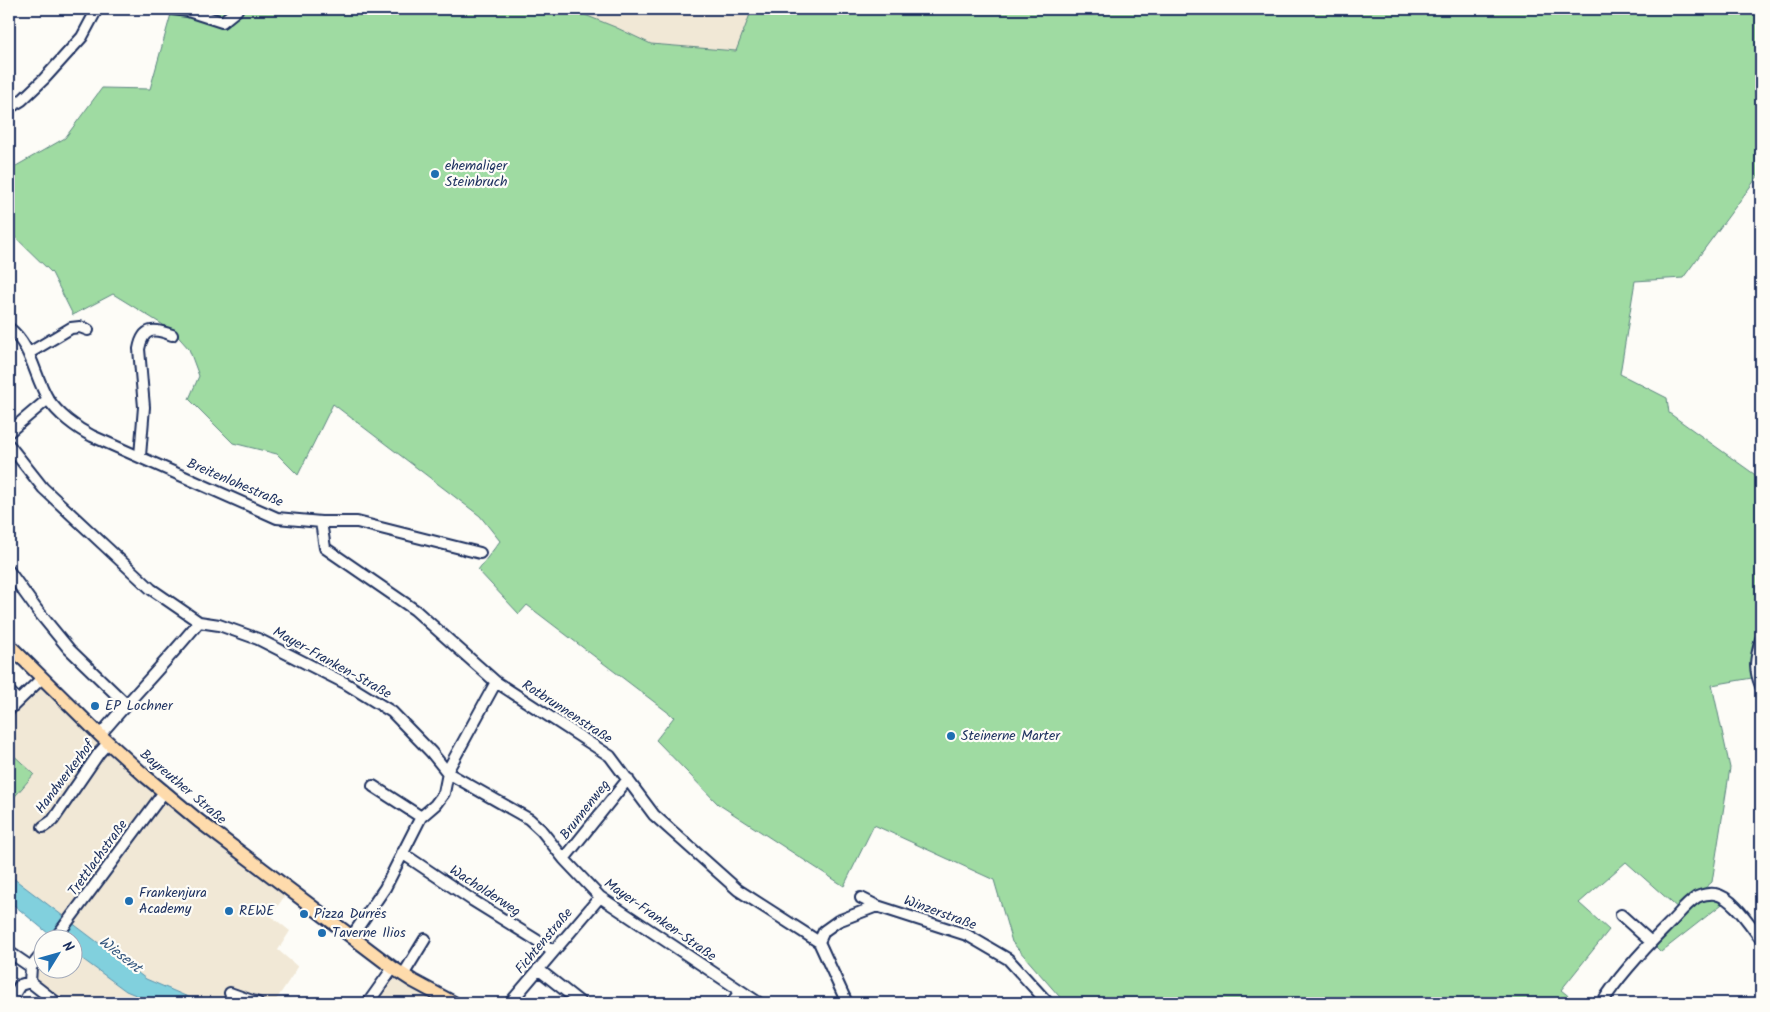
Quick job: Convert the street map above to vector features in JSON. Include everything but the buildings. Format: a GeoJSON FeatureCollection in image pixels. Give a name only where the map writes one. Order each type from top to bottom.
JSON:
{"type":"FeatureCollection","features":[{"type":"Feature","properties":{"kind":"main road","name":"Bayreuther Straße"},"geometry":{"type":"LineString","coordinates":[[9,644],[104,739],[164,792],[233,848],[398,972],[454,1003]]}},
{"type":"Feature","properties":{"kind":"street"},"geometry":{"type":"LineString","coordinates":[[9,108],[22,100],[44,79],[82,37],[97,9]]}},
{"type":"Feature","properties":{"kind":"street"},"geometry":{"type":"LineString","coordinates":[[172,9],[188,11],[222,22],[237,10]]}},
{"type":"Feature","properties":{"kind":"street"},"geometry":{"type":"LineString","coordinates":[[29,353],[71,328],[80,327],[88,330]]}},
{"type":"Feature","properties":{"kind":"street","name":"Breitenlohestraße"},"geometry":{"type":"LineString","coordinates":[[9,328],[29,353],[48,399],[74,426],[92,436],[277,518],[321,522],[357,522],[480,553]]}},
{"type":"Feature","properties":{"kind":"street"},"geometry":{"type":"LineString","coordinates":[[140,456],[144,407],[138,349],[140,340],[152,330],[172,334]]}},
{"type":"Feature","properties":{"kind":"street"},"geometry":{"type":"LineString","coordinates":[[9,432],[48,399]]}},
{"type":"Feature","properties":{"kind":"street","name":"Mayer-Franken-Straße"},"geometry":{"type":"LineString","coordinates":[[9,446],[43,488],[151,589],[199,622],[219,625],[258,638],[345,683],[392,712],[431,752],[448,773],[529,818],[600,897],[759,1003]]}},
{"type":"Feature","properties":{"kind":"street","name":"Rotbrunnenstraße"},"geometry":{"type":"LineString","coordinates":[[321,522],[324,548],[415,610],[496,682],[610,756],[654,815],[738,890],[819,942]]}},
{"type":"Feature","properties":{"kind":"street"},"geometry":{"type":"LineString","coordinates":[[9,571],[37,610],[69,649],[126,704]]}},
{"type":"Feature","properties":{"kind":"street","name":"Handwerkerhof"},"geometry":{"type":"LineString","coordinates":[[44,827],[53,820],[99,754],[104,739],[126,704],[171,656],[199,622]]}},
{"type":"Feature","properties":{"kind":"street"},"geometry":{"type":"LineString","coordinates":[[1761,640],[1755,660],[1761,686]]}},
{"type":"Feature","properties":{"kind":"street"},"geometry":{"type":"LineString","coordinates":[[9,710],[42,678]]}},
{"type":"Feature","properties":{"kind":"street"},"geometry":{"type":"LineString","coordinates":[[352,936],[385,888],[421,817],[435,805],[444,793],[449,768],[496,682]]}},
{"type":"Feature","properties":{"kind":"street"},"geometry":{"type":"LineString","coordinates":[[9,691],[18,701]]}},
{"type":"Feature","properties":{"kind":"street","name":"Brunnenweg"},"geometry":{"type":"LineString","coordinates":[[564,859],[628,779]]}},
{"type":"Feature","properties":{"kind":"street"},"geometry":{"type":"LineString","coordinates":[[374,786],[421,817]]}},
{"type":"Feature","properties":{"kind":"street","name":"Trettlachstraße"},"geometry":{"type":"LineString","coordinates":[[61,930],[164,792]]}},
{"type":"Feature","properties":{"kind":"street","name":"Wacholderweg"},"geometry":{"type":"LineString","coordinates":[[402,853],[472,900],[554,951]]}},
{"type":"Feature","properties":{"kind":"street"},"geometry":{"type":"LineString","coordinates":[[1602,1003],[1608,993],[1651,942],[1698,896],[1713,893],[1724,897],[1739,910],[1761,938]]}},
{"type":"Feature","properties":{"kind":"street","name":"Fichtenstraße"},"geometry":{"type":"LineString","coordinates":[[510,1003],[600,897]]}},
{"type":"Feature","properties":{"kind":"street","name":"Winzerstraße"},"geometry":{"type":"LineString","coordinates":[[861,898],[877,906],[967,935],[1008,960],[1048,1003]]}},
{"type":"Feature","properties":{"kind":"street"},"geometry":{"type":"LineString","coordinates":[[847,1003],[819,942],[824,931],[838,921],[877,906]]}},
{"type":"Feature","properties":{"kind":"street"},"geometry":{"type":"LineString","coordinates":[[1621,915],[1651,942]]}},
{"type":"Feature","properties":{"kind":"street"},"geometry":{"type":"LineString","coordinates":[[368,1003],[398,972],[425,939]]}},
{"type":"Feature","properties":{"kind":"street"},"geometry":{"type":"LineString","coordinates":[[9,952],[31,967],[30,982]]}},
{"type":"Feature","properties":{"kind":"street"},"geometry":{"type":"LineString","coordinates":[[538,969],[580,1003]]}},
{"type":"Feature","properties":{"kind":"street"},"geometry":{"type":"LineString","coordinates":[[9,1003],[20,986],[30,982]]}},
{"type":"Feature","properties":{"kind":"street"},"geometry":{"type":"LineString","coordinates":[[30,982],[57,1003]]}},
{"type":"Feature","properties":{"kind":"street"},"geometry":{"type":"LineString","coordinates":[[732,1003],[740,991]]}},
{"type":"Feature","properties":{"kind":"street"},"geometry":{"type":"LineString","coordinates":[[230,992],[258,1003]]}},
{"type":"Feature","properties":{"kind":"shaded area"},"geometry":{"type":"Polygon","coordinates":[[[570,9],[799,9],[737,51],[651,44],[570,9]]]}},
{"type":"Feature","properties":{"kind":"shaded area"},"geometry":{"type":"Polygon","coordinates":[[[43,679],[286,894],[271,916],[290,931],[278,950],[298,967],[274,1003],[202,1003],[146,979],[9,875],[9,804],[34,774],[9,751],[9,719],[43,679]]]}},
{"type":"Feature","properties":{"kind":"shaded area"},"geometry":{"type":"Polygon","coordinates":[[[82,959],[126,991],[155,1003],[58,1003],[32,985],[33,980],[82,980],[82,959]]]}},
{"type":"Feature","properties":{"kind":"shaded area"},"geometry":{"type":"Polygon","coordinates":[[[384,969],[449,1003],[360,1003],[384,969]]]}},
{"type":"Feature","properties":{"kind":"green space"},"geometry":{"type":"Polygon","coordinates":[[[246,9],[570,9],[651,44],[736,51],[752,9],[1761,9],[1761,172],[1683,278],[1635,281],[1620,374],[1667,398],[1669,413],[1761,479],[1761,651],[1752,678],[1712,685],[1730,768],[1712,882],[1680,910],[1626,862],[1579,903],[1609,930],[1561,990],[1576,1003],[1065,1003],[1012,942],[994,880],[874,825],[844,886],[718,804],[656,740],[674,717],[527,605],[519,614],[478,570],[500,541],[480,516],[333,404],[298,475],[277,454],[233,443],[189,399],[199,376],[189,349],[173,331],[113,294],[73,315],[52,273],[9,231],[9,170],[65,138],[102,88],[150,89],[171,14],[246,9]]]}},
{"type":"Feature","properties":{"kind":"green space"},"geometry":{"type":"Polygon","coordinates":[[[9,751],[34,774],[11,801],[9,799],[9,751]]]}},
{"type":"Feature","properties":{"kind":"green space"},"geometry":{"type":"Polygon","coordinates":[[[1709,897],[1726,901],[1661,952],[1654,945],[1693,904],[1709,897]]]}},
{"type":"Feature","properties":{"kind":"water"},"geometry":{"type":"Polygon","coordinates":[[[9,875],[81,930],[44,930],[9,901],[9,875]]]}},
{"type":"Feature","properties":{"kind":"water"},"geometry":{"type":"Polygon","coordinates":[[[82,930],[146,979],[202,1003],[155,1003],[126,991],[82,959],[82,930]]]}},
{"type":"Feature","properties":{"kind":"place","name":"ehemaliger Steinbruch"},"geometry":{"type":"Point","coordinates":[435,174]}},
{"type":"Feature","properties":{"kind":"place","name":"EP Lochner"},"geometry":{"type":"Point","coordinates":[95,706]}},
{"type":"Feature","properties":{"kind":"place","name":"Steinerne Marter"},"geometry":{"type":"Point","coordinates":[951,736]}},
{"type":"Feature","properties":{"kind":"place","name":"Frankenjura Academy"},"geometry":{"type":"Point","coordinates":[129,901]}},
{"type":"Feature","properties":{"kind":"place","name":"REWE"},"geometry":{"type":"Point","coordinates":[229,911]}},
{"type":"Feature","properties":{"kind":"place","name":"Pizza Durrës"},"geometry":{"type":"Point","coordinates":[304,914]}},
{"type":"Feature","properties":{"kind":"place","name":"Taverne Ilios"},"geometry":{"type":"Point","coordinates":[322,933]}},
{"type":"Feature","properties":{"kind":"water label","name":"Wiesent"},"geometry":{"type":"Point","coordinates":[120,955]}}]}
